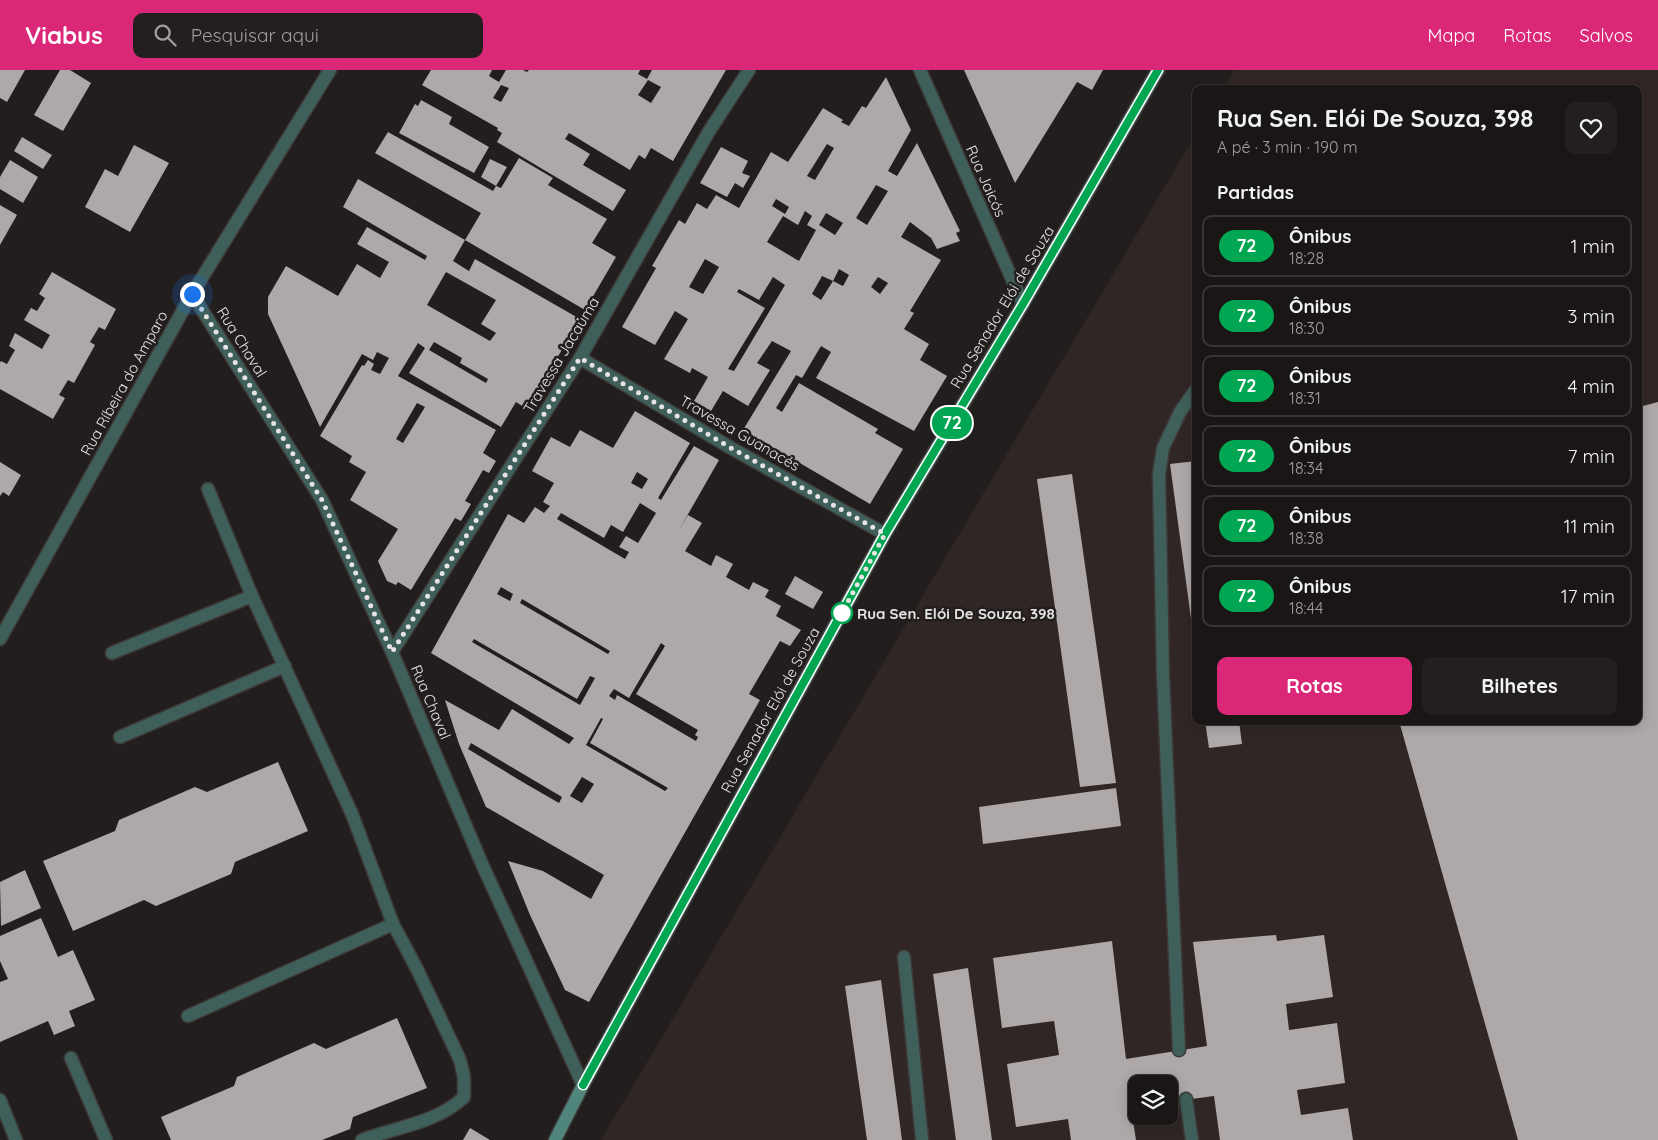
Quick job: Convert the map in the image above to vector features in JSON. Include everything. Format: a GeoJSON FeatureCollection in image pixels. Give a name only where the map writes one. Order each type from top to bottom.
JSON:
{"type":"FeatureCollection","features":[{"type":"Feature","properties":{"kind":"main road","name":"Rua Senador Elói de Souza"},"geometry":{"type":"LineString","coordinates":[[555,1140],[583,1085],[885,534],[1023,304],[1158,70]]}},
{"type":"Feature","properties":{"kind":"street","name":"Rua Ríbeira do Amparo"},"geometry":{"type":"LineString","coordinates":[[0,639],[192,294],[330,70]]}},
{"type":"Feature","properties":{"kind":"street","name":"Travessa Jacaúma"},"geometry":{"type":"LineString","coordinates":[[392,652],[580,358],[708,133],[749,70]]}},
{"type":"Feature","properties":{"kind":"street","name":"Rua Jaicós"},"geometry":{"type":"LineString","coordinates":[[920,70],[1023,304]]}},
{"type":"Feature","properties":{"kind":"street","name":"Rua Chaval"},"geometry":{"type":"LineString","coordinates":[[192,294],[322,500],[392,652],[482,864],[583,1085]]}},
{"type":"Feature","properties":{"kind":"street","name":"Travessa Guanacés"},"geometry":{"type":"LineString","coordinates":[[580,358],[731,448],[885,534]]}},
{"type":"Feature","properties":{"kind":"street"},"geometry":{"type":"LineString","coordinates":[[1178,1050],[1163,675],[1159,474],[1163,448],[1180,412],[1192,395]]}},
{"type":"Feature","properties":{"kind":"street"},"geometry":{"type":"LineString","coordinates":[[208,489],[252,596],[352,814],[394,924],[418,969],[460,1060],[464,1077],[464,1097],[454,1107],[426,1120],[362,1140]]}},
{"type":"Feature","properties":{"kind":"street"},"geometry":{"type":"LineString","coordinates":[[112,653],[252,596]]}},
{"type":"Feature","properties":{"kind":"street"},"geometry":{"type":"LineString","coordinates":[[120,737],[285,666]]}},
{"type":"Feature","properties":{"kind":"street"},"geometry":{"type":"LineString","coordinates":[[188,1016],[394,924]]}},
{"type":"Feature","properties":{"kind":"street"},"geometry":{"type":"LineString","coordinates":[[904,957],[922,1140]]}},
{"type":"Feature","properties":{"kind":"street"},"geometry":{"type":"LineString","coordinates":[[71,1058],[106,1140]]}},
{"type":"Feature","properties":{"kind":"street"},"geometry":{"type":"LineString","coordinates":[[1186,1099],[1192,1140]]}},
{"type":"Feature","properties":{"kind":"street"},"geometry":{"type":"LineString","coordinates":[[0,1100],[16,1140]]}},
{"type":"Feature","properties":{"kind":"shaded area"},"geometry":{"type":"Polygon","coordinates":[[[1234,70],[1658,70],[1658,1140],[601,1140],[1192,141],[1192,725],[1642,725],[1642,85],[1225,85],[1234,70]]]}},
{"type":"Feature","properties":{"kind":"building"},"geometry":{"type":"Polygon","coordinates":[[[0,70],[25,70],[7,102],[0,98],[0,70]]]}},
{"type":"Feature","properties":{"kind":"building"},"geometry":{"type":"Polygon","coordinates":[[[60,70],[70,70],[91,83],[63,131],[34,115],[60,70]]]}},
{"type":"Feature","properties":{"kind":"building"},"geometry":{"type":"Polygon","coordinates":[[[431,70],[492,70],[489,76],[499,82],[506,70],[523,70],[527,72],[529,70],[640,70],[638,74],[647,79],[652,70],[726,70],[673,161],[651,148],[645,159],[639,155],[630,170],[569,133],[565,139],[590,154],[583,165],[626,190],[613,211],[497,142],[502,133],[497,130],[498,128],[422,85],[431,70]],[[648,80],[638,95],[651,103],[661,87],[648,80]],[[501,85],[493,98],[501,102],[509,88],[501,85]]]}},
{"type":"Feature","properties":{"kind":"building"},"geometry":{"type":"Polygon","coordinates":[[[964,70],[1103,70],[1092,90],[1077,82],[1015,183],[964,70]]]}},
{"type":"Feature","properties":{"kind":"building"},"geometry":{"type":"Polygon","coordinates":[[[886,77],[911,130],[888,171],[897,176],[917,143],[960,231],[956,233],[960,241],[937,249],[931,238],[910,222],[901,237],[941,260],[910,311],[914,313],[904,329],[929,344],[920,360],[947,376],[914,431],[816,378],[831,352],[821,346],[802,378],[796,375],[776,408],[782,412],[799,383],[878,429],[875,433],[903,449],[870,504],[743,430],[791,351],[772,341],[757,363],[770,370],[748,406],[723,391],[711,411],[694,401],[708,377],[692,368],[690,373],[664,359],[688,319],[675,311],[655,345],[622,327],[656,268],[652,266],[679,220],[685,224],[697,203],[707,209],[716,195],[739,208],[771,152],[788,162],[823,108],[843,120],[841,122],[849,126],[862,106],[866,108],[886,77]],[[827,144],[807,176],[815,180],[834,148],[827,144]],[[876,185],[856,218],[867,225],[888,191],[876,185]],[[776,199],[772,206],[785,214],[789,207],[776,199]],[[805,211],[798,225],[783,216],[767,242],[799,261],[816,230],[807,225],[812,216],[805,211]],[[826,213],[819,225],[835,235],[843,223],[826,213]],[[705,259],[689,287],[703,294],[719,267],[705,259]],[[839,269],[833,281],[843,286],[849,275],[839,269]],[[822,276],[812,294],[821,300],[833,281],[822,276]],[[773,277],[759,300],[739,289],[737,292],[765,308],[728,369],[734,371],[785,285],[773,277]],[[878,277],[871,287],[880,294],[888,283],[878,277]]]}},
{"type":"Feature","properties":{"kind":"building"},"geometry":{"type":"Polygon","coordinates":[[[421,100],[452,117],[449,124],[489,147],[474,173],[399,133],[415,104],[418,106],[421,100]]]}},
{"type":"Feature","properties":{"kind":"building"},"geometry":{"type":"Polygon","coordinates":[[[388,132],[493,191],[496,186],[501,188],[519,158],[553,178],[548,185],[607,219],[592,243],[616,257],[585,310],[465,240],[481,213],[375,153],[388,132]]]}},
{"type":"Feature","properties":{"kind":"building"},"geometry":{"type":"Polygon","coordinates":[[[22,137],[52,155],[43,169],[14,151],[22,137]]]}},
{"type":"Feature","properties":{"kind":"building"},"geometry":{"type":"Polygon","coordinates":[[[134,145],[169,163],[130,232],[85,207],[105,169],[118,176],[134,145]]]}},
{"type":"Feature","properties":{"kind":"building"},"geometry":{"type":"Polygon","coordinates":[[[721,147],[748,161],[742,173],[750,176],[743,188],[735,183],[727,197],[700,183],[721,147]]]}},
{"type":"Feature","properties":{"kind":"building"},"geometry":{"type":"Polygon","coordinates":[[[490,159],[507,167],[496,186],[481,177],[490,159]]]}},
{"type":"Feature","properties":{"kind":"building"},"geometry":{"type":"Polygon","coordinates":[[[10,160],[38,177],[23,203],[0,189],[0,177],[10,160]]]}},
{"type":"Feature","properties":{"kind":"building"},"geometry":{"type":"Polygon","coordinates":[[[358,179],[465,240],[453,261],[469,271],[475,259],[580,319],[527,409],[516,402],[501,427],[409,373],[425,348],[418,343],[398,376],[496,430],[483,453],[496,461],[489,473],[483,470],[465,501],[471,504],[461,521],[455,518],[411,590],[398,582],[396,585],[387,581],[378,561],[398,529],[350,500],[366,472],[349,462],[352,456],[320,436],[362,365],[364,366],[368,360],[374,364],[371,370],[380,374],[389,358],[377,352],[373,360],[362,354],[320,427],[268,314],[268,297],[286,266],[338,296],[357,264],[380,278],[389,262],[357,244],[367,227],[425,260],[427,256],[343,207],[358,179]],[[446,272],[427,305],[490,341],[496,333],[481,324],[496,300],[446,272]],[[434,342],[429,350],[486,383],[488,379],[460,363],[462,358],[434,342]],[[417,403],[396,439],[403,443],[425,407],[417,403]]]}},
{"type":"Feature","properties":{"kind":"building"},"geometry":{"type":"Polygon","coordinates":[[[0,205],[17,215],[0,245],[0,205]]]}},
{"type":"Feature","properties":{"kind":"building"},"geometry":{"type":"Polygon","coordinates":[[[52,272],[116,309],[105,330],[99,327],[90,342],[95,345],[74,383],[68,380],[59,395],[65,398],[53,419],[0,389],[0,363],[1,361],[7,364],[15,350],[9,346],[15,333],[42,349],[50,335],[24,320],[31,308],[37,311],[45,298],[39,294],[52,272]]]}},
{"type":"Feature","properties":{"kind":"building"},"geometry":{"type":"Polygon","coordinates":[[[1658,402],[1658,1140],[1518,1140],[1400,725],[1642,725],[1642,406],[1658,402]]]}},
{"type":"Feature","properties":{"kind":"building"},"geometry":{"type":"Polygon","coordinates":[[[635,411],[690,443],[658,498],[661,500],[694,446],[719,460],[679,530],[688,515],[702,523],[685,551],[711,566],[716,555],[733,564],[726,577],[749,590],[753,582],[769,590],[765,597],[781,606],[776,616],[801,630],[790,646],[780,641],[749,694],[760,700],[589,1002],[565,990],[530,915],[508,861],[543,871],[591,899],[604,875],[486,807],[459,744],[445,700],[499,730],[512,709],[569,744],[574,738],[431,653],[508,514],[524,523],[535,507],[544,513],[550,506],[543,502],[554,483],[532,471],[551,437],[570,447],[580,430],[613,448],[635,411]],[[637,472],[631,483],[642,489],[648,479],[637,472]],[[640,503],[623,532],[611,525],[604,538],[561,513],[557,519],[625,559],[629,552],[619,547],[626,536],[638,543],[656,513],[640,503]],[[501,587],[497,594],[510,601],[513,594],[501,587]],[[522,599],[520,603],[608,654],[610,651],[522,599]],[[474,639],[472,642],[580,705],[595,678],[590,676],[577,699],[474,639]],[[661,643],[629,698],[614,689],[609,696],[615,700],[617,695],[696,741],[698,737],[695,735],[698,730],[636,694],[665,646],[661,643]],[[601,718],[586,745],[665,791],[668,788],[590,743],[603,719],[601,718]],[[471,743],[468,749],[559,803],[562,797],[471,743]],[[582,777],[570,796],[582,803],[594,784],[582,777]]]}},
{"type":"Feature","properties":{"kind":"building"},"geometry":{"type":"Polygon","coordinates":[[[1192,461],[1192,626],[1170,464],[1192,461]]]}},
{"type":"Feature","properties":{"kind":"building"},"geometry":{"type":"Polygon","coordinates":[[[0,462],[21,475],[9,496],[3,492],[0,496],[0,462]]]}},
{"type":"Feature","properties":{"kind":"building"},"geometry":{"type":"Polygon","coordinates":[[[1072,474],[1116,783],[1080,787],[1037,479],[1072,474]]]}},
{"type":"Feature","properties":{"kind":"building"},"geometry":{"type":"Polygon","coordinates":[[[795,576],[823,592],[813,609],[785,594],[795,576]]]}},
{"type":"Feature","properties":{"kind":"building"},"geometry":{"type":"Polygon","coordinates":[[[1206,725],[1240,725],[1242,744],[1209,748],[1206,725]]]}},
{"type":"Feature","properties":{"kind":"building"},"geometry":{"type":"Polygon","coordinates":[[[278,762],[308,831],[235,862],[231,874],[156,906],[144,900],[73,931],[43,861],[115,831],[119,820],[195,787],[207,792],[278,762]]]}},
{"type":"Feature","properties":{"kind":"building"},"geometry":{"type":"Polygon","coordinates":[[[1116,788],[1121,826],[983,844],[979,807],[1116,788]]]}},
{"type":"Feature","properties":{"kind":"building"},"geometry":{"type":"Polygon","coordinates":[[[25,870],[41,908],[1,926],[0,882],[25,870]]]}},
{"type":"Feature","properties":{"kind":"building"},"geometry":{"type":"Polygon","coordinates":[[[41,918],[58,957],[73,950],[95,1000],[69,1011],[75,1026],[54,1035],[48,1021],[0,1042],[0,982],[8,979],[0,961],[0,936],[41,918]]]}},
{"type":"Feature","properties":{"kind":"building"},"geometry":{"type":"Polygon","coordinates":[[[1276,935],[1277,941],[1324,935],[1333,997],[1286,1004],[1289,1030],[1337,1023],[1345,1083],[1297,1090],[1301,1115],[1348,1108],[1353,1140],[1220,1140],[1214,1096],[1178,1101],[1178,1075],[1128,1075],[1128,1125],[1134,1125],[1136,1140],[1071,1140],[1068,1119],[1016,1127],[1007,1064],[1059,1055],[1054,1021],[1002,1028],[993,958],[1112,941],[1126,1059],[1207,1046],[1193,942],[1276,935]]]}},
{"type":"Feature","properties":{"kind":"building"},"geometry":{"type":"Polygon","coordinates":[[[968,968],[992,1140],[956,1140],[933,974],[968,968]]]}},
{"type":"Feature","properties":{"kind":"building"},"geometry":{"type":"Polygon","coordinates":[[[881,980],[902,1140],[867,1140],[845,986],[881,980]]]}},
{"type":"Feature","properties":{"kind":"building"},"geometry":{"type":"Polygon","coordinates":[[[397,1018],[427,1088],[353,1117],[350,1129],[322,1140],[171,1140],[161,1117],[234,1086],[237,1077],[314,1043],[326,1049],[397,1018]]]}},
{"type":"Feature","properties":{"kind":"building"},"geometry":{"type":"Polygon","coordinates":[[[470,1128],[490,1140],[463,1140],[470,1128]]]}},
{"type":"Feature","properties":{"kind":"bus line","name":"72"},"geometry":{"type":"LineString","coordinates":[[583,1085],[885,534],[1023,304],[1158,70]]}},
{"type":"Feature","properties":{"kind":"place","name":"Rua Sen. Elói De Souza, 398"},"geometry":{"type":"Point","coordinates":[842,613]}},
{"type":"Feature","properties":{"kind":"route"},"geometry":{"type":"LineString","coordinates":[[192,294],[322,500],[392,652],[580,358],[731,448],[885,534],[838,620],[842,613]]}}]}
